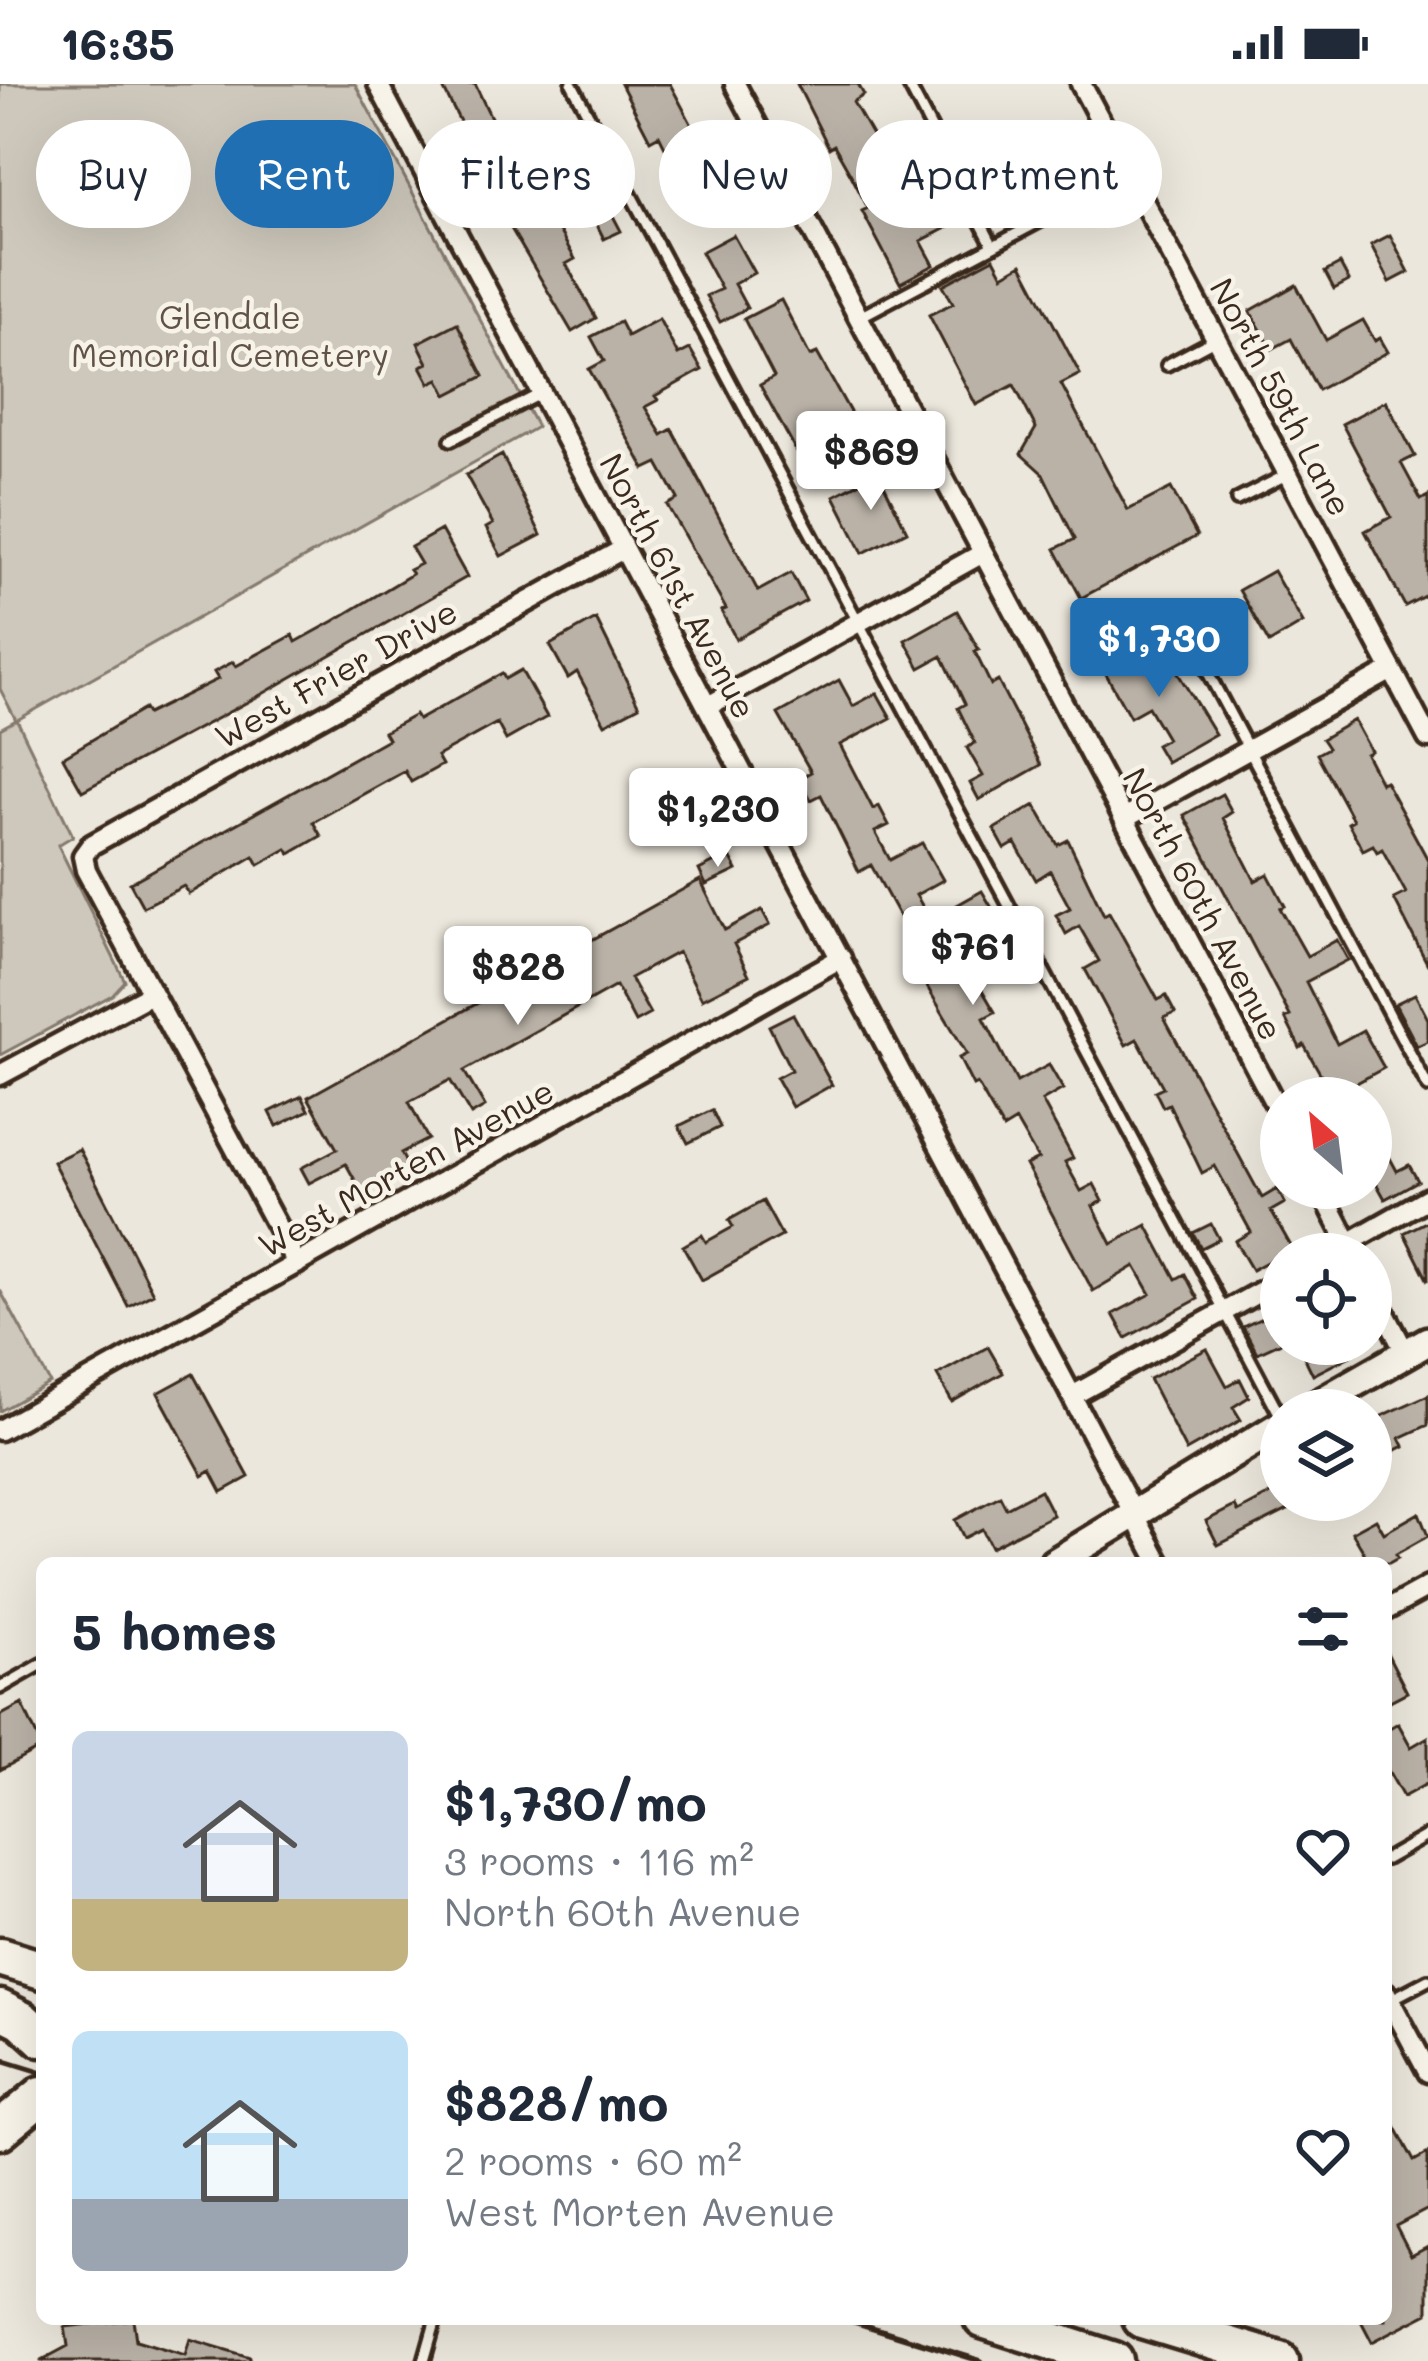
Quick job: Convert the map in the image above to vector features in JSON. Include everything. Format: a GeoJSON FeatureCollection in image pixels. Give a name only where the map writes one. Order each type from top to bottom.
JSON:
{"type":"FeatureCollection","features":[{"type":"Feature","properties":{"kind":"highway"},"geometry":{"type":"LineString","coordinates":[[0,1957],[36,1968]]}},
{"type":"Feature","properties":{"kind":"highway"},"geometry":{"type":"LineString","coordinates":[[0,2000],[36,2012]]}},
{"type":"Feature","properties":{"kind":"highway"},"geometry":{"type":"LineString","coordinates":[[0,2009],[36,2033]]}},
{"type":"Feature","properties":{"kind":"highway"},"geometry":{"type":"LineString","coordinates":[[0,2133],[36,2100]]}},
{"type":"Feature","properties":{"kind":"highway"},"geometry":{"type":"LineString","coordinates":[[1001,2325],[1114,2361]]}},
{"type":"Feature","properties":{"kind":"highway"},"geometry":{"type":"LineString","coordinates":[[1162,2325],[1280,2361]]}},
{"type":"Feature","properties":{"kind":"street","name":"North 61st Avenue"},"geometry":{"type":"LineString","coordinates":[[378,84],[1157,1557]]}},
{"type":"Feature","properties":{"kind":"street","name":"North 60th Avenue"},"geometry":{"type":"LineString","coordinates":[[735,84],[983,553],[1045,654],[1124,819],[1261,1077]]}},
{"type":"Feature","properties":{"kind":"street","name":"North 59th Lane"},"geometry":{"type":"LineString","coordinates":[[1081,84],[1100,120]]}},
{"type":"Feature","properties":{"kind":"street","name":"North 59th Lane"},"geometry":{"type":"LineString","coordinates":[[1158,228],[1428,738]]}},
{"type":"Feature","properties":{"kind":"street","name":"West Frier Drive"},"geometry":{"type":"LineString","coordinates":[[151,994],[86,870],[83,856],[91,844],[623,549]]}},
{"type":"Feature","properties":{"kind":"street"},"geometry":{"type":"LineString","coordinates":[[708,706],[983,553]]}},
{"type":"Feature","properties":{"kind":"street"},"geometry":{"type":"LineString","coordinates":[[1124,819],[1392,670]]}},
{"type":"Feature","properties":{"kind":"street","name":"West Morten Avenue"},"geometry":{"type":"LineString","coordinates":[[0,1430],[841,958]]}},
{"type":"Feature","properties":{"kind":"street"},"geometry":{"type":"LineString","coordinates":[[0,1075],[151,994],[297,1264]]}},
{"type":"Feature","properties":{"kind":"street"},"geometry":{"type":"LineString","coordinates":[[1374,1233],[1428,1198]]}},
{"type":"Feature","properties":{"kind":"street"},"geometry":{"type":"LineString","coordinates":[[1072,1396],[1260,1292]]}},
{"type":"Feature","properties":{"kind":"street"},"geometry":{"type":"LineString","coordinates":[[1344,1389],[1417,1347],[1392,1314]]}},
{"type":"Feature","properties":{"kind":"street"},"geometry":{"type":"LineString","coordinates":[[1064,1557],[1260,1435]]}},
{"type":"Feature","properties":{"kind":"street"},"geometry":{"type":"LineString","coordinates":[[1392,1607],[1428,1586]]}},
{"type":"Feature","properties":{"kind":"street"},"geometry":{"type":"LineString","coordinates":[[1392,2004],[1428,2072]]}},
{"type":"Feature","properties":{"kind":"street"},"geometry":{"type":"LineString","coordinates":[[0,2133],[36,2117]]}},
{"type":"Feature","properties":{"kind":"lane"},"geometry":{"type":"LineString","coordinates":[[572,84],[1264,1389]]}},
{"type":"Feature","properties":{"kind":"lane"},"geometry":{"type":"LineString","coordinates":[[908,84],[994,246]]}},
{"type":"Feature","properties":{"kind":"lane"},"geometry":{"type":"LineString","coordinates":[[859,318],[1028,228]]}},
{"type":"Feature","properties":{"kind":"lane"},"geometry":{"type":"LineString","coordinates":[[1167,365],[1216,338]]}},
{"type":"Feature","properties":{"kind":"lane"},"geometry":{"type":"LineString","coordinates":[[451,440],[542,393]]}},
{"type":"Feature","properties":{"kind":"lane"},"geometry":{"type":"LineString","coordinates":[[1237,500],[1288,474]]}},
{"type":"Feature","properties":{"kind":"lane"},"geometry":{"type":"LineString","coordinates":[[1180,620],[1428,1087]]}},
{"type":"Feature","properties":{"kind":"lane"},"geometry":{"type":"LineString","coordinates":[[0,1688],[36,1667]]}},
{"type":"Feature","properties":{"kind":"lane"},"geometry":{"type":"LineString","coordinates":[[1392,1856],[1428,1835]]}},
{"type":"Feature","properties":{"kind":"lane"},"geometry":{"type":"LineString","coordinates":[[1392,1994],[1428,1980]]}},
{"type":"Feature","properties":{"kind":"lane"},"geometry":{"type":"LineString","coordinates":[[424,2361],[434,2325]]}},
{"type":"Feature","properties":{"kind":"green space","name":"Glendale Memorial Cemetery"},"geometry":{"type":"Polygon","coordinates":[[[0,84],[355,84],[374,120],[215,120],[215,228],[394,228],[394,158],[418,203],[418,228],[431,228],[537,427],[17,720],[73,836],[58,845],[125,981],[112,995],[0,1055],[0,729],[16,720],[0,689],[0,84]]]}},
{"type":"Feature","properties":{"kind":"green space"},"geometry":{"type":"Polygon","coordinates":[[[0,1290],[50,1383],[0,1411],[0,1290]]]}},
{"type":"Feature","properties":{"kind":"building"},"geometry":{"type":"Polygon","coordinates":[[[441,84],[475,84],[492,120],[459,120],[441,84]]]}},
{"type":"Feature","properties":{"kind":"building"},"geometry":{"type":"Polygon","coordinates":[[[621,84],[670,84],[689,120],[659,120],[659,135],[650,140],[621,84]]]}},
{"type":"Feature","properties":{"kind":"building"},"geometry":{"type":"Polygon","coordinates":[[[797,84],[858,84],[864,95],[853,102],[863,120],[856,120],[856,185],[832,146],[832,120],[815,120],[797,84]]]}},
{"type":"Feature","properties":{"kind":"building"},"geometry":{"type":"Polygon","coordinates":[[[511,228],[558,228],[575,259],[566,264],[596,318],[572,332],[511,228]]]}},
{"type":"Feature","properties":{"kind":"building"},"geometry":{"type":"Polygon","coordinates":[[[598,228],[619,228],[621,231],[604,239],[598,228]]]}},
{"type":"Feature","properties":{"kind":"building"},"geometry":{"type":"Polygon","coordinates":[[[871,228],[946,228],[921,241],[934,265],[900,283],[871,228]]]}},
{"type":"Feature","properties":{"kind":"building"},"geometry":{"type":"Polygon","coordinates":[[[733,235],[754,273],[734,284],[747,308],[720,322],[706,296],[721,289],[701,252],[733,235]]]}},
{"type":"Feature","properties":{"kind":"building"},"geometry":{"type":"Polygon","coordinates":[[[1390,235],[1409,272],[1390,282],[1371,245],[1390,235]]]}},
{"type":"Feature","properties":{"kind":"building"},"geometry":{"type":"Polygon","coordinates":[[[994,258],[1003,275],[1022,264],[1080,374],[1061,384],[1128,510],[1171,488],[1197,536],[1081,598],[1055,549],[1075,539],[1043,474],[1021,454],[1036,428],[1014,385],[976,405],[929,315],[953,303],[943,285],[994,258]]]}},
{"type":"Feature","properties":{"kind":"building"},"geometry":{"type":"Polygon","coordinates":[[[1340,264],[1349,281],[1334,289],[1325,272],[1340,264]]]}},
{"type":"Feature","properties":{"kind":"building"},"geometry":{"type":"Polygon","coordinates":[[[1296,285],[1326,340],[1363,320],[1388,352],[1318,390],[1291,339],[1272,349],[1250,311],[1296,285]]]}},
{"type":"Feature","properties":{"kind":"building"},"geometry":{"type":"Polygon","coordinates":[[[781,300],[810,356],[817,353],[865,439],[807,471],[760,385],[774,377],[744,319],[781,300]]]}},
{"type":"Feature","properties":{"kind":"building"},"geometry":{"type":"Polygon","coordinates":[[[659,319],[678,355],[690,349],[702,370],[655,396],[658,400],[645,407],[662,435],[672,429],[758,591],[791,573],[806,601],[736,639],[721,611],[726,609],[667,505],[678,499],[658,463],[645,469],[589,369],[604,361],[591,337],[620,322],[627,336],[659,319]]]}},
{"type":"Feature","properties":{"kind":"building"},"geometry":{"type":"Polygon","coordinates":[[[457,323],[484,376],[447,395],[439,379],[430,383],[421,366],[428,363],[418,343],[457,323]]]}},
{"type":"Feature","properties":{"kind":"building"},"geometry":{"type":"Polygon","coordinates":[[[1386,401],[1415,456],[1401,463],[1421,500],[1428,496],[1428,594],[1405,606],[1365,531],[1391,517],[1342,424],[1386,401]]]}},
{"type":"Feature","properties":{"kind":"building"},"geometry":{"type":"Polygon","coordinates":[[[502,455],[541,535],[501,556],[486,528],[493,524],[466,475],[502,455]]]}},
{"type":"Feature","properties":{"kind":"building"},"geometry":{"type":"Polygon","coordinates":[[[878,473],[907,531],[863,553],[834,496],[878,473]]]}},
{"type":"Feature","properties":{"kind":"building"},"geometry":{"type":"Polygon","coordinates":[[[441,530],[467,577],[82,791],[63,757],[144,709],[147,714],[218,679],[214,672],[233,662],[236,666],[293,635],[296,642],[334,621],[412,574],[409,570],[421,564],[411,547],[441,530]]]}},
{"type":"Feature","properties":{"kind":"building"},"geometry":{"type":"Polygon","coordinates":[[[1273,571],[1303,623],[1269,643],[1239,590],[1273,571]]]}},
{"type":"Feature","properties":{"kind":"building"},"geometry":{"type":"Polygon","coordinates":[[[957,611],[979,650],[975,652],[991,685],[998,681],[1041,765],[979,800],[970,783],[983,776],[967,748],[975,743],[958,708],[965,704],[942,656],[920,668],[905,640],[957,611]]]}},
{"type":"Feature","properties":{"kind":"building"},"geometry":{"type":"Polygon","coordinates":[[[596,619],[639,706],[605,724],[577,672],[568,678],[550,645],[596,619]]]}},
{"type":"Feature","properties":{"kind":"building"},"geometry":{"type":"Polygon","coordinates":[[[1134,646],[1147,669],[1168,657],[1215,734],[1166,762],[1156,745],[1167,739],[1148,707],[1130,717],[1101,665],[1134,646]]]}},
{"type":"Feature","properties":{"kind":"building"},"geometry":{"type":"Polygon","coordinates":[[[521,670],[547,717],[506,740],[497,723],[437,756],[442,765],[411,782],[405,771],[313,822],[321,836],[290,854],[287,849],[259,865],[254,856],[189,894],[184,886],[143,907],[130,883],[388,739],[384,732],[415,715],[418,720],[502,673],[505,679],[521,670]]]}},
{"type":"Feature","properties":{"kind":"building"},"geometry":{"type":"Polygon","coordinates":[[[839,680],[853,706],[877,693],[891,718],[840,745],[873,809],[879,806],[889,825],[875,832],[890,860],[922,843],[943,880],[916,895],[939,935],[953,927],[969,956],[964,959],[995,1012],[984,1018],[1017,1082],[1049,1065],[1063,1089],[1042,1101],[1073,1158],[1065,1162],[1081,1191],[1094,1184],[1103,1201],[1093,1206],[1112,1244],[1147,1225],[1176,1279],[1185,1274],[1198,1299],[1126,1338],[1113,1314],[1151,1294],[1135,1266],[1093,1291],[1026,1165],[1038,1159],[1016,1121],[1003,1129],[977,1084],[973,1086],[959,1058],[967,1054],[907,953],[916,947],[871,865],[859,872],[821,795],[811,800],[800,778],[811,772],[778,714],[839,680]]]}},
{"type":"Feature","properties":{"kind":"building"},"geometry":{"type":"Polygon","coordinates":[[[1354,720],[1381,783],[1385,781],[1428,860],[1428,965],[1394,899],[1406,893],[1382,849],[1377,852],[1373,845],[1363,850],[1348,823],[1353,820],[1317,754],[1328,748],[1322,739],[1354,720]]]}},
{"type":"Feature","properties":{"kind":"building"},"geometry":{"type":"Polygon","coordinates":[[[1222,794],[1232,812],[1223,818],[1255,881],[1268,874],[1285,906],[1280,908],[1307,956],[1337,940],[1348,960],[1306,982],[1337,1044],[1363,1030],[1384,1068],[1368,1077],[1322,1077],[1304,1045],[1300,1048],[1285,1018],[1290,1016],[1184,815],[1222,794]]]}},
{"type":"Feature","properties":{"kind":"building"},"geometry":{"type":"Polygon","coordinates":[[[1035,805],[1058,845],[1068,840],[1104,915],[1109,912],[1158,1000],[1166,996],[1175,1013],[1164,1018],[1260,1194],[1260,1209],[1274,1209],[1271,1211],[1283,1233],[1260,1233],[1260,1266],[1252,1270],[1235,1241],[1251,1232],[1215,1166],[1202,1173],[1169,1104],[1163,1107],[1155,1091],[1163,1087],[1137,1039],[1126,1045],[1085,969],[1099,961],[1079,926],[1066,934],[1056,915],[1070,908],[1050,871],[1036,880],[1015,843],[1005,849],[994,829],[1035,805]]]}},
{"type":"Feature","properties":{"kind":"building"},"geometry":{"type":"Polygon","coordinates":[[[729,855],[737,870],[706,885],[699,870],[729,855]]]}},
{"type":"Feature","properties":{"kind":"building"},"geometry":{"type":"Polygon","coordinates":[[[700,880],[725,930],[762,910],[770,925],[734,944],[749,975],[702,999],[678,952],[630,978],[650,1014],[635,1022],[616,986],[464,1071],[485,1107],[471,1115],[450,1080],[409,1102],[428,1139],[401,1153],[407,1165],[361,1191],[346,1164],[309,1183],[301,1168],[337,1149],[308,1097],[700,880]]]}},
{"type":"Feature","properties":{"kind":"building"},"geometry":{"type":"Polygon","coordinates":[[[982,891],[992,908],[967,922],[957,905],[982,891]]]}},
{"type":"Feature","properties":{"kind":"building"},"geometry":{"type":"Polygon","coordinates":[[[1415,994],[1428,1019],[1428,1041],[1417,1046],[1395,1004],[1415,994]]]}},
{"type":"Feature","properties":{"kind":"building"},"geometry":{"type":"Polygon","coordinates":[[[793,1014],[832,1085],[792,1107],[776,1078],[791,1070],[769,1026],[793,1014]]]}},
{"type":"Feature","properties":{"kind":"building"},"geometry":{"type":"Polygon","coordinates":[[[302,1096],[309,1110],[277,1126],[270,1112],[302,1096]]]}},
{"type":"Feature","properties":{"kind":"building"},"geometry":{"type":"Polygon","coordinates":[[[712,1110],[720,1127],[688,1143],[679,1126],[712,1110]]]}},
{"type":"Feature","properties":{"kind":"building"},"geometry":{"type":"Polygon","coordinates":[[[79,1149],[153,1293],[128,1306],[53,1162],[79,1149]]]}},
{"type":"Feature","properties":{"kind":"building"},"geometry":{"type":"Polygon","coordinates":[[[1392,1162],[1397,1171],[1409,1165],[1418,1181],[1392,1195],[1392,1162]]]}},
{"type":"Feature","properties":{"kind":"building"},"geometry":{"type":"Polygon","coordinates":[[[763,1201],[782,1236],[702,1280],[683,1246],[702,1235],[706,1242],[733,1227],[729,1220],[763,1201]]]}},
{"type":"Feature","properties":{"kind":"building"},"geometry":{"type":"Polygon","coordinates":[[[1428,1221],[1428,1281],[1404,1233],[1428,1221]]]}},
{"type":"Feature","properties":{"kind":"building"},"geometry":{"type":"Polygon","coordinates":[[[1211,1224],[1219,1239],[1201,1248],[1193,1233],[1211,1224]]]}},
{"type":"Feature","properties":{"kind":"building"},"geometry":{"type":"Polygon","coordinates":[[[1260,1319],[1260,1352],[1257,1353],[1243,1327],[1260,1319]]]}},
{"type":"Feature","properties":{"kind":"building"},"geometry":{"type":"Polygon","coordinates":[[[988,1347],[1003,1373],[952,1402],[937,1375],[988,1347]]]}},
{"type":"Feature","properties":{"kind":"building"},"geometry":{"type":"Polygon","coordinates":[[[1207,1349],[1227,1386],[1240,1379],[1249,1397],[1233,1407],[1241,1420],[1186,1451],[1149,1379],[1207,1349]]]}},
{"type":"Feature","properties":{"kind":"building"},"geometry":{"type":"Polygon","coordinates":[[[1308,1365],[1332,1365],[1313,1375],[1308,1365]]]}},
{"type":"Feature","properties":{"kind":"building"},"geometry":{"type":"Polygon","coordinates":[[[193,1374],[249,1477],[222,1492],[211,1471],[203,1476],[158,1393],[193,1374]]]}},
{"type":"Feature","properties":{"kind":"building"},"geometry":{"type":"Polygon","coordinates":[[[1428,1395],[1428,1425],[1400,1438],[1404,1446],[1392,1452],[1392,1411],[1428,1395]]]}},
{"type":"Feature","properties":{"kind":"building"},"geometry":{"type":"Polygon","coordinates":[[[1040,1490],[1053,1515],[991,1547],[982,1529],[964,1538],[955,1520],[1000,1496],[1006,1508],[1040,1490]]]}},
{"type":"Feature","properties":{"kind":"building"},"geometry":{"type":"Polygon","coordinates":[[[1260,1500],[1260,1521],[1266,1521],[1218,1545],[1206,1521],[1235,1506],[1238,1512],[1260,1500]]]}},
{"type":"Feature","properties":{"kind":"building"},"geometry":{"type":"Polygon","coordinates":[[[1419,1513],[1428,1536],[1396,1554],[1398,1558],[1392,1561],[1392,1557],[1367,1557],[1352,1532],[1377,1521],[1384,1533],[1419,1513]]]}},
{"type":"Feature","properties":{"kind":"building"},"geometry":{"type":"Polygon","coordinates":[[[1392,1663],[1407,1692],[1392,1700],[1392,1663]]]}},
{"type":"Feature","properties":{"kind":"building"},"geometry":{"type":"Polygon","coordinates":[[[22,1704],[36,1734],[36,1750],[0,1770],[0,1716],[22,1704]]]}},
{"type":"Feature","properties":{"kind":"building"},"geometry":{"type":"Polygon","coordinates":[[[1398,1723],[1411,1747],[1428,1737],[1428,1783],[1403,1797],[1392,1778],[1392,1726],[1398,1723]]]}},
{"type":"Feature","properties":{"kind":"building"},"geometry":{"type":"Polygon","coordinates":[[[1392,2120],[1414,2161],[1428,2153],[1428,2209],[1396,2226],[1411,2255],[1428,2246],[1428,2313],[1372,2342],[1363,2325],[1392,2325],[1392,2120]]]}},
{"type":"Feature","properties":{"kind":"building"},"geometry":{"type":"Polygon","coordinates":[[[134,2325],[136,2340],[185,2355],[190,2339],[250,2357],[249,2361],[40,2361],[68,2346],[65,2327],[134,2325]]]}},
{"type":"Feature","properties":{"kind":"railway"},"geometry":{"type":"LineString","coordinates":[[0,2059],[36,2070]]}},
{"type":"Feature","properties":{"kind":"railway"},"geometry":{"type":"LineString","coordinates":[[864,2325],[981,2361]]}}]}
